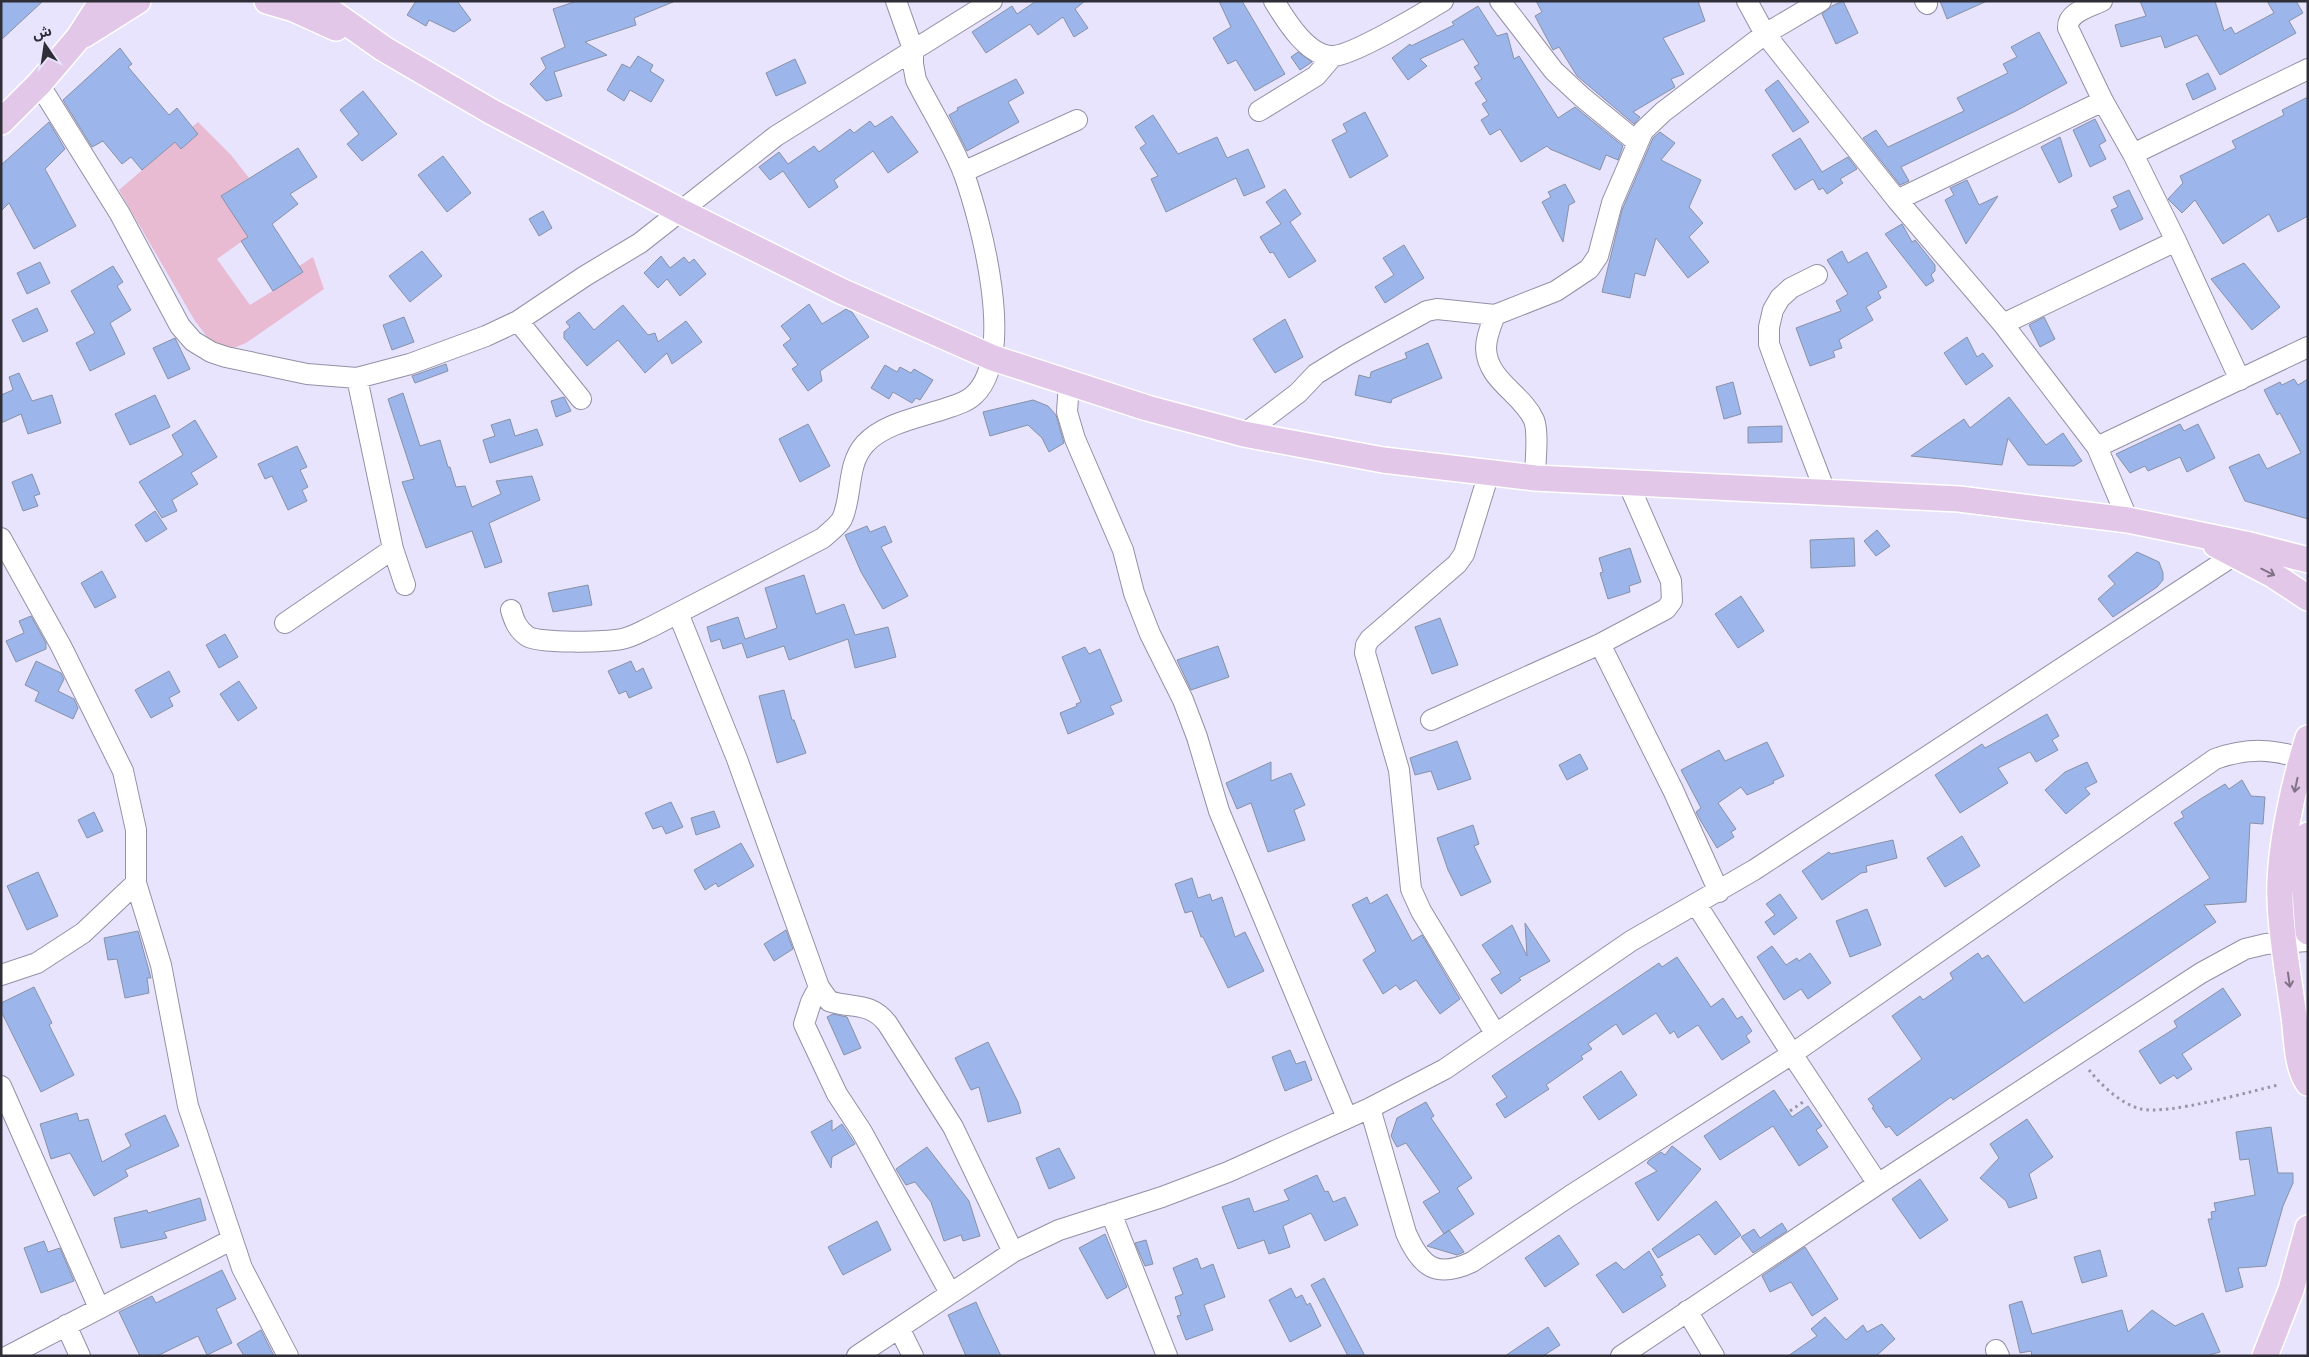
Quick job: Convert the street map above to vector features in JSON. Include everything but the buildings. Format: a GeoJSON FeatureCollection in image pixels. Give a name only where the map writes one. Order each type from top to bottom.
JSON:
{"type":"FeatureCollection","features":[{"type":"Feature","properties":{"kind":"main road"},"geometry":{"type":"LineString","coordinates":[[1,122],[39,84],[79,37],[102,1]]}},
{"type":"Feature","properties":{"kind":"main road"},"geometry":{"type":"LineString","coordinates":[[79,37],[138,1]]}},
{"type":"Feature","properties":{"kind":"main road"},"geometry":{"type":"LineString","coordinates":[[267,1],[294,9],[384,49]]}},
{"type":"Feature","properties":{"kind":"main road"},"geometry":{"type":"LineString","coordinates":[[316,1],[384,49],[492,112],[682,212],[841,291],[993,358],[1147,408],[1244,434],[1383,460],[1535,478],[1959,499],[2128,520],[2194,533],[2242,550],[2308,560]]}},
{"type":"Feature","properties":{"kind":"main road"},"geometry":{"type":"LineString","coordinates":[[2242,550],[2273,575],[2308,598]]}},
{"type":"Feature","properties":{"kind":"main road"},"geometry":{"type":"LineString","coordinates":[[2306,752],[2282,862],[2280,897],[2283,943],[2300,1063],[2304,1078],[2308,1083]]}},
{"type":"Feature","properties":{"kind":"main road"},"geometry":{"type":"LineString","coordinates":[[2308,835],[2304,878],[2308,932]]}},
{"type":"Feature","properties":{"kind":"main road"},"geometry":{"type":"LineString","coordinates":[[2265,1356],[2304,1262],[2308,1228]]}},
{"type":"Feature","properties":{"kind":"street"},"geometry":{"type":"LineString","coordinates":[[511,610],[517,626],[528,637],[555,640],[601,641],[624,639],[823,538],[841,520],[855,459],[865,444],[880,432],[900,423],[959,404],[973,396],[984,382],[993,358],[993,291],[979,221],[963,172],[916,80],[913,49],[896,1]]}},
{"type":"Feature","properties":{"kind":"street"},"geometry":{"type":"LineString","coordinates":[[39,84],[120,214],[180,326],[193,341],[211,352],[226,357],[307,374],[357,378],[410,364],[518,322],[586,276],[640,243],[682,212],[776,136],[992,1]]}},
{"type":"Feature","properties":{"kind":"street"},"geometry":{"type":"LineString","coordinates":[[1274,1],[1294,32],[1319,52],[1333,56]]}},
{"type":"Feature","properties":{"kind":"street"},"geometry":{"type":"LineString","coordinates":[[1259,111],[1316,76],[1333,56],[1354,49],[1443,1]]}},
{"type":"Feature","properties":{"kind":"street"},"geometry":{"type":"LineString","coordinates":[[1500,1],[1554,71],[1582,98],[1638,142]]}},
{"type":"Feature","properties":{"kind":"street"},"geometry":{"type":"LineString","coordinates":[[1747,1],[1765,34],[1897,200],[2003,324],[2096,447],[2128,520]]}},
{"type":"Feature","properties":{"kind":"street"},"geometry":{"type":"LineString","coordinates":[[1244,434],[1298,393],[1316,374],[1427,311],[1437,309],[1495,315],[1556,291],[1589,269],[1598,256],[1612,203],[1643,131],[1663,112],[1765,34],[1821,1]]}},
{"type":"Feature","properties":{"kind":"street"},"geometry":{"type":"LineString","coordinates":[[2102,1],[2072,15],[2068,22],[2068,28],[2103,101],[2133,154],[2176,241],[2240,380]]}},
{"type":"Feature","properties":{"kind":"street"},"geometry":{"type":"LineString","coordinates":[[2133,154],[2308,69]]}},
{"type":"Feature","properties":{"kind":"street"},"geometry":{"type":"LineString","coordinates":[[1897,200],[2103,101]]}},
{"type":"Feature","properties":{"kind":"street"},"geometry":{"type":"LineString","coordinates":[[963,172],[1076,120]]}},
{"type":"Feature","properties":{"kind":"street"},"geometry":{"type":"LineString","coordinates":[[2003,324],[2176,241]]}},
{"type":"Feature","properties":{"kind":"street"},"geometry":{"type":"LineString","coordinates":[[1817,275],[1791,288],[1780,298],[1773,310],[1769,327],[1770,344],[1777,366],[1825,491]]}},
{"type":"Feature","properties":{"kind":"street"},"geometry":{"type":"LineString","coordinates":[[1495,315],[1486,349],[1491,368],[1502,383],[1522,403],[1535,424],[1535,478]]}},
{"type":"Feature","properties":{"kind":"street"},"geometry":{"type":"LineString","coordinates":[[518,322],[581,400]]}},
{"type":"Feature","properties":{"kind":"street"},"geometry":{"type":"LineString","coordinates":[[2096,447],[2308,347]]}},
{"type":"Feature","properties":{"kind":"street"},"geometry":{"type":"LineString","coordinates":[[357,378],[393,549],[405,584]]}},
{"type":"Feature","properties":{"kind":"street"},"geometry":{"type":"LineString","coordinates":[[1069,383],[1067,412],[1075,439],[1123,550],[1134,593],[1150,634],[1183,700],[1197,737],[1219,811],[1347,1118]]}},
{"type":"Feature","properties":{"kind":"street"},"geometry":{"type":"LineString","coordinates":[[1489,473],[1464,554],[1458,564],[1370,639],[1366,645],[1365,653],[1399,770],[1412,888],[1421,912],[1495,1033]]}},
{"type":"Feature","properties":{"kind":"street"},"geometry":{"type":"LineString","coordinates":[[1431,720],[1600,644],[1666,609],[1672,601],[1671,581],[1628,483]]}},
{"type":"Feature","properties":{"kind":"street"},"geometry":{"type":"LineString","coordinates":[[1,538],[61,646],[123,771],[136,830],[136,883],[161,966],[188,1106],[215,1184],[231,1240],[242,1268],[288,1356]]}},
{"type":"Feature","properties":{"kind":"street"},"geometry":{"type":"LineString","coordinates":[[285,623],[393,549]]}},
{"type":"Feature","properties":{"kind":"street"},"geometry":{"type":"LineString","coordinates":[[857,1356],[1013,1252],[1059,1230],[1162,1197],[1228,1172],[1370,1108],[1445,1069],[1631,941],[1720,892],[2242,550]]}},
{"type":"Feature","properties":{"kind":"street"},"geometry":{"type":"LineString","coordinates":[[678,612],[737,759],[819,987],[829,1001],[863,1006],[882,1016],[953,1127],[1013,1252]]}},
{"type":"Feature","properties":{"kind":"street"},"geometry":{"type":"LineString","coordinates":[[1600,644],[1673,790],[1720,892]]}},
{"type":"Feature","properties":{"kind":"street"},"geometry":{"type":"LineString","coordinates":[[1370,1108],[1409,1240],[1418,1254],[1431,1266],[1451,1271],[1472,1262],[1570,1196],[1792,1054],[2215,759],[2235,752],[2254,750],[2306,752]]}},
{"type":"Feature","properties":{"kind":"street"},"geometry":{"type":"LineString","coordinates":[[1,975],[37,963],[83,933],[136,883]]}},
{"type":"Feature","properties":{"kind":"street"},"geometry":{"type":"LineString","coordinates":[[1696,904],[1878,1184]]}},
{"type":"Feature","properties":{"kind":"street"},"geometry":{"type":"LineString","coordinates":[[1621,1356],[1878,1184],[2201,973],[2245,949],[2308,941]]}},
{"type":"Feature","properties":{"kind":"street"},"geometry":{"type":"LineString","coordinates":[[819,987],[811,1002],[804,1024],[836,1094],[862,1132],[950,1293]]}},
{"type":"Feature","properties":{"kind":"street"},"geometry":{"type":"LineString","coordinates":[[1,1086],[99,1308]]}},
{"type":"Feature","properties":{"kind":"street"},"geometry":{"type":"LineString","coordinates":[[1111,1213],[1167,1356]]}},
{"type":"Feature","properties":{"kind":"street"},"geometry":{"type":"LineString","coordinates":[[8,1356],[231,1240]]}},
{"type":"Feature","properties":{"kind":"street"},"geometry":{"type":"LineString","coordinates":[[1687,1312],[1714,1356]]}},
{"type":"Feature","properties":{"kind":"street"},"geometry":{"type":"LineString","coordinates":[[66,1325],[80,1356]]}},
{"type":"Feature","properties":{"kind":"street"},"geometry":{"type":"LineString","coordinates":[[899,1328],[913,1356]]}},
{"type":"Feature","properties":{"kind":"path"},"geometry":{"type":"LineString","coordinates":[[2076,1054],[2094,1076],[2120,1100],[2142,1109],[2162,1110],[2176,1108],[2278,1085]]}},
{"type":"Feature","properties":{"kind":"shaded area"},"geometry":{"type":"Polygon","coordinates":[[[198,122],[231,155],[249,178],[221,196],[248,237],[217,259],[250,305],[303,272],[299,266],[313,257],[324,289],[246,343],[231,349],[219,346],[208,338],[195,321],[119,190],[198,122]]]}}]}
